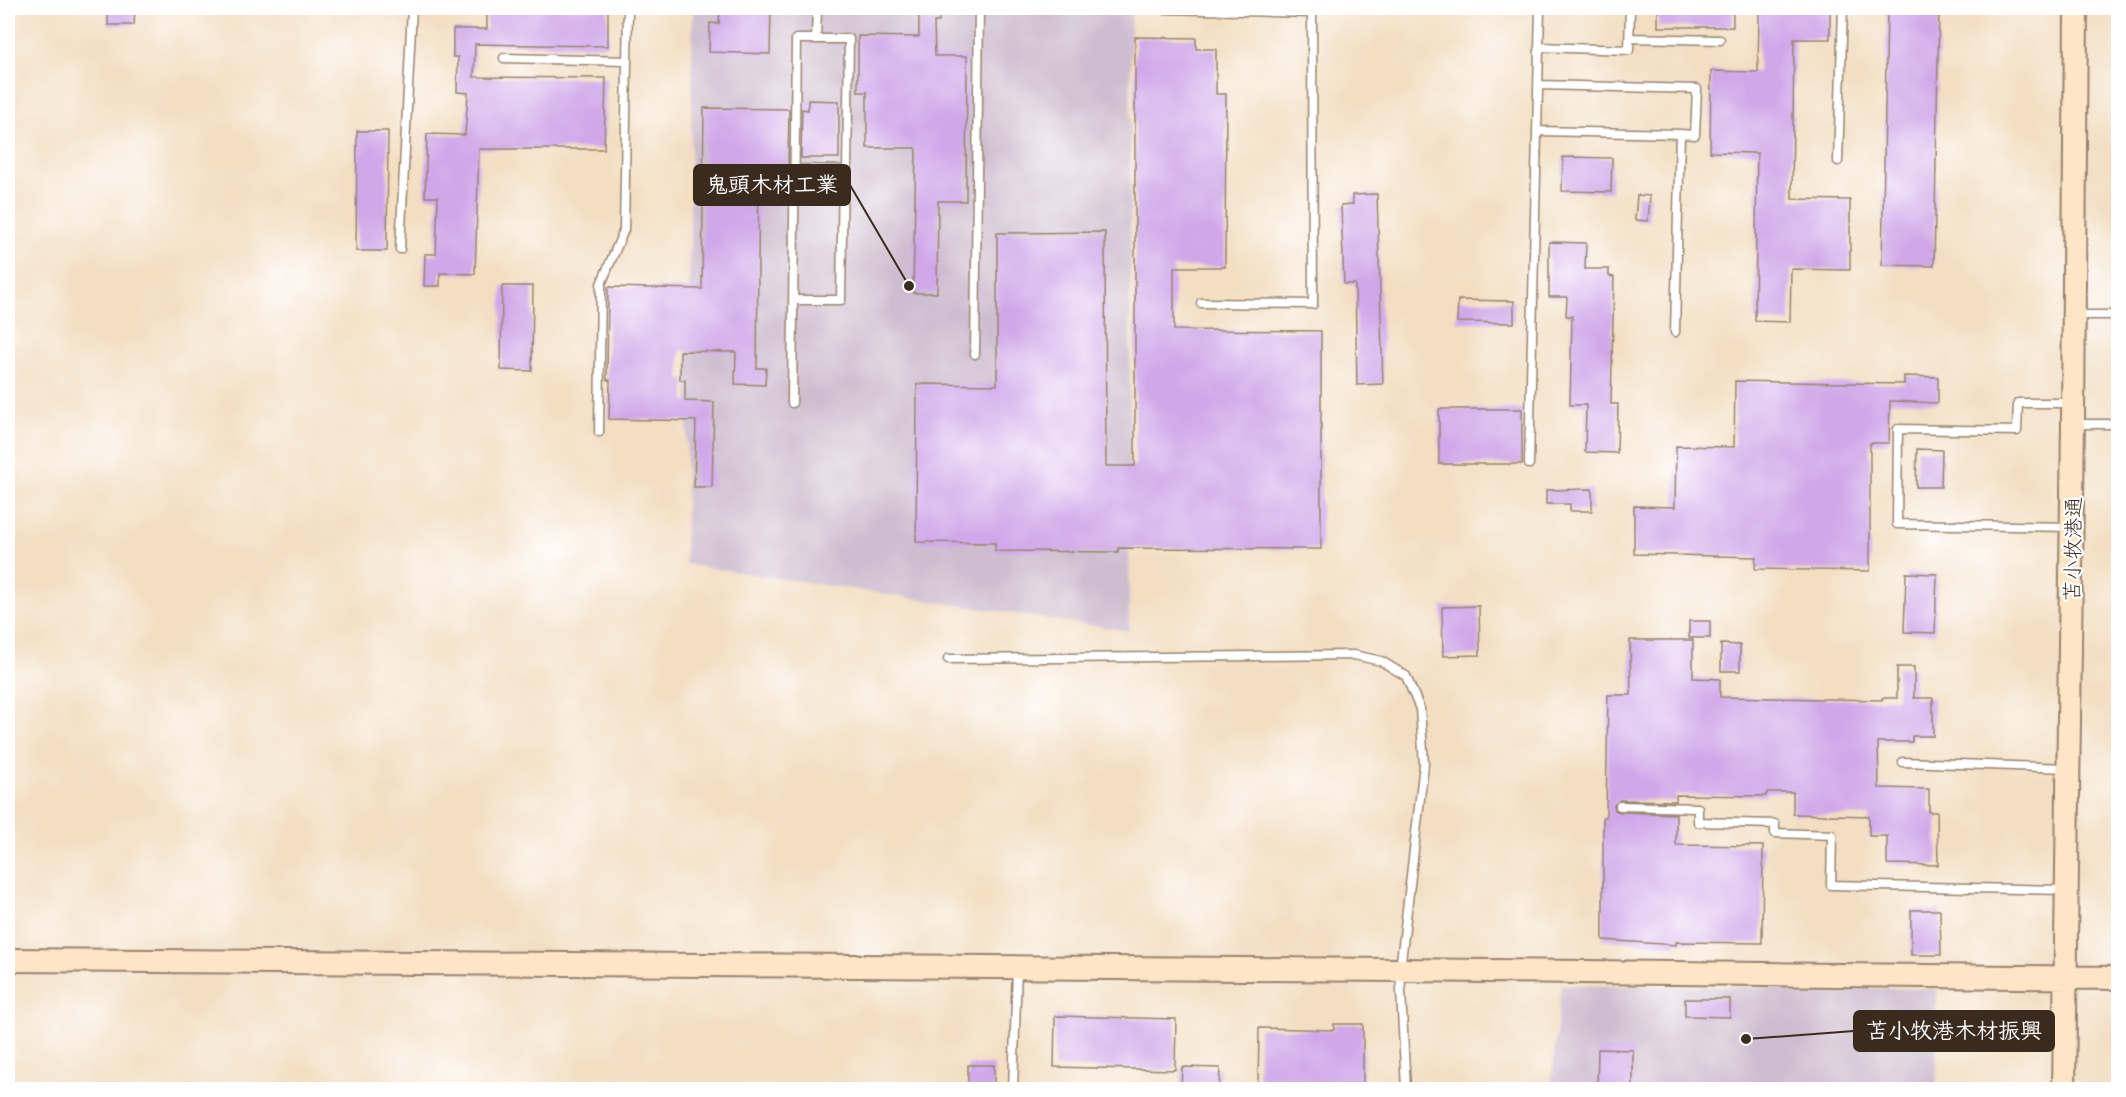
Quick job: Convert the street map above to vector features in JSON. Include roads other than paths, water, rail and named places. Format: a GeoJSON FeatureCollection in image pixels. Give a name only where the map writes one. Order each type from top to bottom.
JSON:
{"type":"FeatureCollection","features":[{"type":"Feature","properties":{"kind":"street","name":"苫小牧港通"},"geometry":{"type":"LineString","coordinates":[[2064,1089],[2076,8]]}},
{"type":"Feature","properties":{"kind":"street"},"geometry":{"type":"LineString","coordinates":[[8,960],[1400,970],[2118,978]]}},
{"type":"Feature","properties":{"kind":"lane"},"geometry":{"type":"LineString","coordinates":[[400,249],[412,8]]}},
{"type":"Feature","properties":{"kind":"lane"},"geometry":{"type":"LineString","coordinates":[[599,432],[602,284],[624,230],[628,8]]}},
{"type":"Feature","properties":{"kind":"lane"},"geometry":{"type":"LineString","coordinates":[[816,39],[817,8]]}},
{"type":"Feature","properties":{"kind":"lane"},"geometry":{"type":"LineString","coordinates":[[975,354],[979,8]]}},
{"type":"Feature","properties":{"kind":"lane"},"geometry":{"type":"LineString","coordinates":[[1165,8],[1312,10],[1313,304],[1201,303]]}},
{"type":"Feature","properties":{"kind":"lane"},"geometry":{"type":"LineString","coordinates":[[1529,464],[1540,8]]}},
{"type":"Feature","properties":{"kind":"lane"},"geometry":{"type":"LineString","coordinates":[[1539,47],[1629,50],[1630,8]]}},
{"type":"Feature","properties":{"kind":"lane"},"geometry":{"type":"LineString","coordinates":[[1838,161],[1844,8]]}},
{"type":"Feature","properties":{"kind":"lane"},"geometry":{"type":"LineString","coordinates":[[1630,38],[1720,40]]}},
{"type":"Feature","properties":{"kind":"lane"},"geometry":{"type":"LineString","coordinates":[[792,403],[794,169],[796,39],[849,39],[848,170],[794,169]]}},
{"type":"Feature","properties":{"kind":"lane"},"geometry":{"type":"LineString","coordinates":[[504,58],[627,61]]}},
{"type":"Feature","properties":{"kind":"lane"},"geometry":{"type":"LineString","coordinates":[[1537,130],[1695,135],[1696,88],[1538,85]]}},
{"type":"Feature","properties":{"kind":"lane"},"geometry":{"type":"LineString","coordinates":[[1675,332],[1680,134]]}},
{"type":"Feature","properties":{"kind":"lane"},"geometry":{"type":"LineString","coordinates":[[793,300],[842,300],[843,170]]}},
{"type":"Feature","properties":{"kind":"lane"},"geometry":{"type":"LineString","coordinates":[[2074,315],[2118,315]]}},
{"type":"Feature","properties":{"kind":"lane"},"geometry":{"type":"LineString","coordinates":[[2072,527],[1897,524],[1898,429],[2017,431],[2018,402],[2118,424]]}},
{"type":"Feature","properties":{"kind":"lane"},"geometry":{"type":"LineString","coordinates":[[948,659],[1354,655],[1381,661],[1406,675],[1420,709],[1424,764],[1400,970],[1406,1089]]}},
{"type":"Feature","properties":{"kind":"lane"},"geometry":{"type":"LineString","coordinates":[[1903,762],[2068,768]]}},
{"type":"Feature","properties":{"kind":"lane"},"geometry":{"type":"LineString","coordinates":[[1620,806],[1698,808],[1698,822],[1775,824],[1775,833],[1832,834],[1831,885],[2067,890]]}},
{"type":"Feature","properties":{"kind":"lane"},"geometry":{"type":"LineString","coordinates":[[1013,1089],[1017,969]]}},
{"type":"Feature","properties":{"kind":"place","name":"鬼頭木材工業"},"geometry":{"type":"Point","coordinates":[909,286]}},
{"type":"Feature","properties":{"kind":"place","name":"苫小牧港木材振興"},"geometry":{"type":"Point","coordinates":[1746,1039]}}]}
